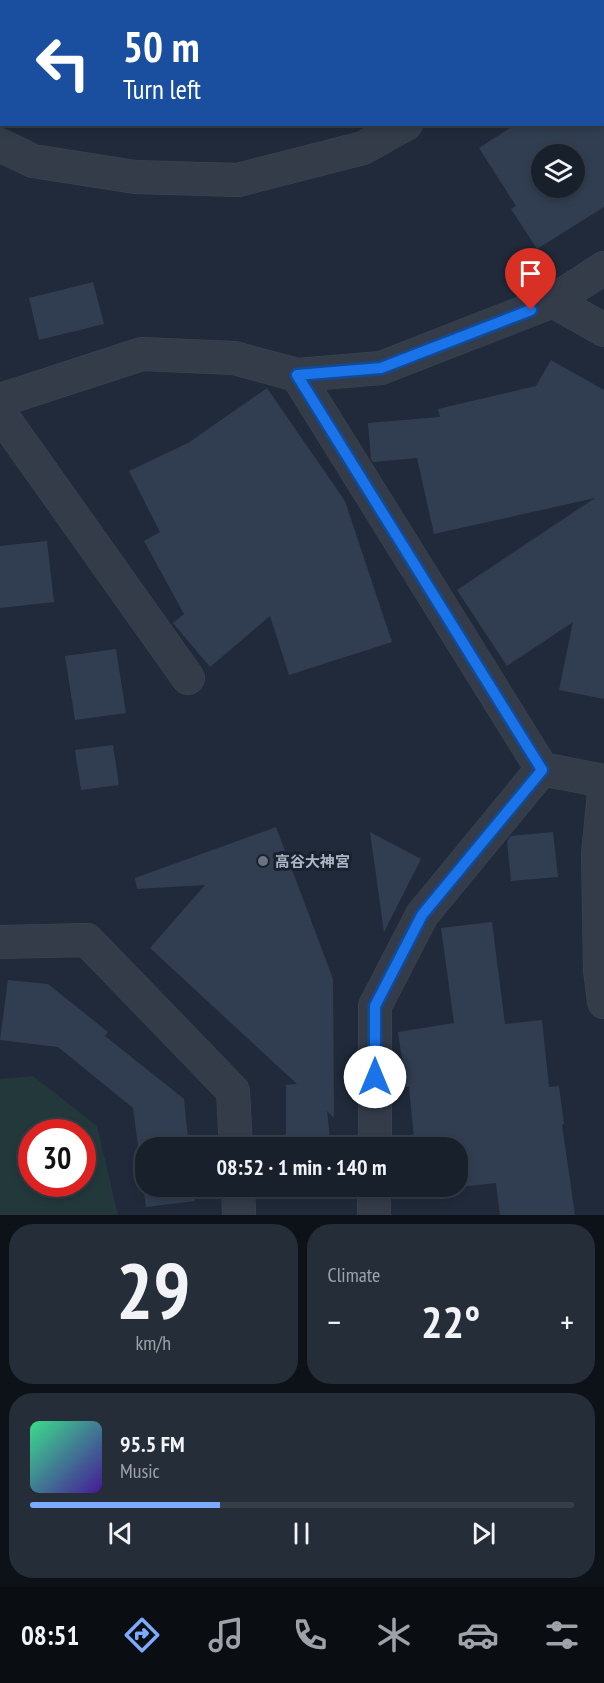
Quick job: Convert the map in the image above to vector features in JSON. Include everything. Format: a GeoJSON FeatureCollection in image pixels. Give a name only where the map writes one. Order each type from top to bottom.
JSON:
{"type":"FeatureCollection","features":[{"type":"Feature","properties":{"kind":"street"},"geometry":{"type":"LineString","coordinates":[[0,145],[33,161],[123,175],[237,180],[363,148],[402,126]]}},
{"type":"Feature","properties":{"kind":"street"},"geometry":{"type":"LineString","coordinates":[[0,400],[142,354],[234,358],[297,375],[381,368],[553,302],[604,268]]}},
{"type":"Feature","properties":{"kind":"street"},"geometry":{"type":"LineString","coordinates":[[553,302],[604,330]]}},
{"type":"Feature","properties":{"kind":"street"},"geometry":{"type":"LineString","coordinates":[[297,375],[542,770],[604,781]]}},
{"type":"Feature","properties":{"kind":"street"},"geometry":{"type":"LineString","coordinates":[[0,413],[188,678]]}},
{"type":"Feature","properties":{"kind":"street"},"geometry":{"type":"LineString","coordinates":[[375,1137],[375,1006],[422,915],[542,770]]}},
{"type":"Feature","properties":{"kind":"street"},"geometry":{"type":"LineString","coordinates":[[604,794],[598,854],[600,970],[604,1002]]}},
{"type":"Feature","properties":{"kind":"street"},"geometry":{"type":"LineString","coordinates":[[0,942],[87,940],[233,1091],[235,1137]]}},
{"type":"Feature","properties":{"kind":"street"},"geometry":{"type":"LineString","coordinates":[[238,1197],[239,1215]]}},
{"type":"Feature","properties":{"kind":"street"},"geometry":{"type":"LineString","coordinates":[[374,1215],[375,1197]]}},
{"type":"Feature","properties":{"kind":"green space"},"geometry":{"type":"Polygon","coordinates":[[[33,1076],[88,1119],[18,1119],[18,1197],[96,1197],[96,1125],[118,1215],[0,1215],[0,1079],[33,1076]]]}},
{"type":"Feature","properties":{"kind":"building"},"geometry":{"type":"Polygon","coordinates":[[[513,126],[604,126],[604,207],[537,249],[511,209],[516,206],[479,148],[513,126]]]}},
{"type":"Feature","properties":{"kind":"building"},"geometry":{"type":"Polygon","coordinates":[[[93,282],[104,324],[39,340],[29,298],[93,282]]]}},
{"type":"Feature","properties":{"kind":"building"},"geometry":{"type":"Polygon","coordinates":[[[551,360],[604,390],[604,699],[559,690],[573,622],[507,666],[457,590],[595,498],[434,534],[417,458],[373,462],[371,459],[368,423],[440,417],[438,409],[536,386],[551,360]]]}},
{"type":"Feature","properties":{"kind":"building"},"geometry":{"type":"Polygon","coordinates":[[[267,388],[345,501],[392,642],[289,675],[270,616],[210,667],[173,623],[184,614],[144,541],[160,532],[129,471],[188,443],[267,388]]]}},
{"type":"Feature","properties":{"kind":"building"},"geometry":{"type":"Polygon","coordinates":[[[47,541],[54,602],[0,608],[0,546],[47,541]]]}},
{"type":"Feature","properties":{"kind":"building"},"geometry":{"type":"Polygon","coordinates":[[[116,649],[126,713],[75,720],[65,656],[116,649]]]}},
{"type":"Feature","properties":{"kind":"building"},"geometry":{"type":"Polygon","coordinates":[[[113,745],[119,785],[81,790],[75,750],[113,745]]]}},
{"type":"Feature","properties":{"kind":"building"},"geometry":{"type":"Polygon","coordinates":[[[276,827],[333,979],[334,1118],[327,1111],[330,1137],[284,1137],[286,1085],[297,1084],[150,948],[205,885],[137,889],[135,878],[276,827]]]}},
{"type":"Feature","properties":{"kind":"building"},"geometry":{"type":"Polygon","coordinates":[[[370,832],[421,859],[384,932],[370,832]]]}},
{"type":"Feature","properties":{"kind":"building"},"geometry":{"type":"Polygon","coordinates":[[[553,832],[558,877],[511,881],[507,841],[511,836],[553,832]]]}},
{"type":"Feature","properties":{"kind":"building"},"geometry":{"type":"Polygon","coordinates":[[[492,922],[505,1024],[542,1020],[549,1087],[559,1086],[564,1124],[562,1125],[575,1215],[500,1215],[496,1183],[468,1186],[468,1137],[414,1137],[409,1087],[406,1087],[398,1032],[454,1023],[441,928],[492,922]]]}},
{"type":"Feature","properties":{"kind":"building"},"geometry":{"type":"Polygon","coordinates":[[[8,980],[48,984],[108,1032],[105,1036],[184,1099],[188,1137],[137,1137],[133,1108],[58,1047],[0,1040],[8,980]]]}},
{"type":"Feature","properties":{"kind":"building"},"geometry":{"type":"Polygon","coordinates":[[[145,1197],[195,1197],[195,1201],[146,1207],[145,1197]]]}},
{"type":"Feature","properties":{"kind":"place","name":"高谷大神宮"},"geometry":{"type":"Point","coordinates":[263,861]}},
{"type":"Feature","properties":{"kind":"route"},"geometry":{"type":"LineString","coordinates":[[375,1077],[375,1006],[422,915],[542,770],[297,375],[381,368],[531,310]]}}]}
